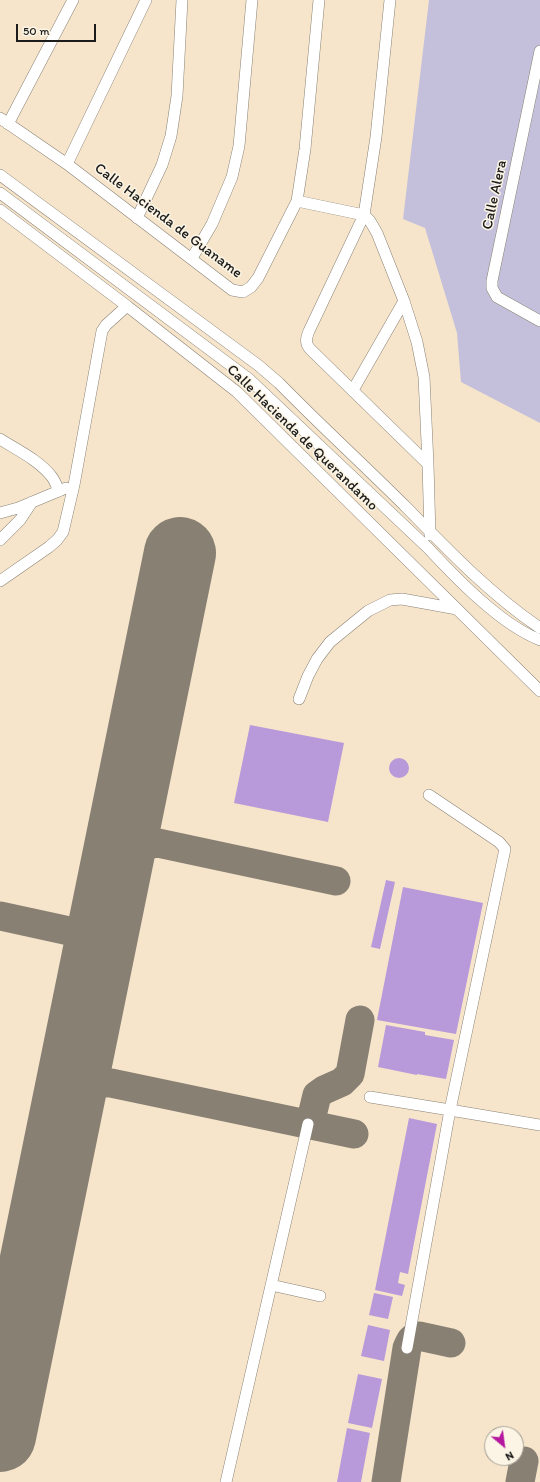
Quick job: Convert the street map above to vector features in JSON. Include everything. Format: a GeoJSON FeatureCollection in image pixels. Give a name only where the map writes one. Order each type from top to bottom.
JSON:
{"type":"FeatureCollection","features":[{"type":"Feature","properties":{"kind":"street"},"geometry":{"type":"LineString","coordinates":[[4,121],[73,0]]}},
{"type":"Feature","properties":{"kind":"street"},"geometry":{"type":"LineString","coordinates":[[67,164],[146,0]]}},
{"type":"Feature","properties":{"kind":"street"},"geometry":{"type":"LineString","coordinates":[[137,218],[162,165],[171,136],[177,96],[182,0]]}},
{"type":"Feature","properties":{"kind":"street"},"geometry":{"type":"LineString","coordinates":[[192,258],[212,224],[232,177],[239,146],[252,0]]}},
{"type":"Feature","properties":{"kind":"street","name":"Calle Hacienda de Guaname"},"geometry":{"type":"LineString","coordinates":[[4,121],[67,164],[232,290],[243,292],[251,287],[258,278],[297,201],[305,149],[319,0]]}},
{"type":"Feature","properties":{"kind":"street"},"geometry":{"type":"LineString","coordinates":[[390,0],[376,137],[364,215],[309,331],[306,341],[307,345],[428,464]]}},
{"type":"Feature","properties":{"kind":"street","name":"Calle Alera"},"geometry":{"type":"LineString","coordinates":[[540,51],[492,281],[492,288],[497,297],[540,321]]}},
{"type":"Feature","properties":{"kind":"street","name":"Calle Hacienda de Querandamo"},"geometry":{"type":"LineString","coordinates":[[0,175],[258,365],[279,383],[454,556],[517,612],[540,628]]}},
{"type":"Feature","properties":{"kind":"street","name":"Calle Hacienda de Querandamo"},"geometry":{"type":"LineString","coordinates":[[0,193],[250,379],[428,548],[452,574],[499,615],[540,640]]}},
{"type":"Feature","properties":{"kind":"street"},"geometry":{"type":"LineString","coordinates":[[297,201],[364,215],[370,221],[377,233],[404,301],[417,342],[424,377],[430,533],[428,548]]}},
{"type":"Feature","properties":{"kind":"street","name":"Calle Hacienda de Querandamo"},"geometry":{"type":"LineString","coordinates":[[0,210],[237,392],[540,691]]}},
{"type":"Feature","properties":{"kind":"street"},"geometry":{"type":"LineString","coordinates":[[353,390],[404,301]]}},
{"type":"Feature","properties":{"kind":"street"},"geometry":{"type":"LineString","coordinates":[[0,581],[57,540],[63,532],[74,485],[102,331],[106,325],[126,306]]}},
{"type":"Feature","properties":{"kind":"street"},"geometry":{"type":"LineString","coordinates":[[0,439],[25,454],[43,468],[52,477],[59,491]]}},
{"type":"Feature","properties":{"kind":"street"},"geometry":{"type":"LineString","coordinates":[[0,514],[74,485]]}},
{"type":"Feature","properties":{"kind":"street"},"geometry":{"type":"LineString","coordinates":[[0,540],[20,520],[32,502]]}},
{"type":"Feature","properties":{"kind":"street"},"geometry":{"type":"LineString","coordinates":[[299,699],[308,676],[317,659],[330,642],[368,611],[390,600],[402,599],[457,610]]}},
{"type":"Feature","properties":{"kind":"street"},"geometry":{"type":"LineString","coordinates":[[407,1348],[450,1110],[505,849],[499,842],[429,795]]}},
{"type":"Feature","properties":{"kind":"street"},"geometry":{"type":"LineString","coordinates":[[370,1096],[540,1125]]}},
{"type":"Feature","properties":{"kind":"street"},"geometry":{"type":"LineString","coordinates":[[226,1482],[308,1124]]}},
{"type":"Feature","properties":{"kind":"street"},"geometry":{"type":"LineString","coordinates":[[271,1285],[320,1296]]}},
{"type":"Feature","properties":{"kind":"shaded area"},"geometry":{"type":"Polygon","coordinates":[[[429,0],[540,0],[540,423],[461,382],[457,333],[425,228],[403,219],[429,0]]]}},
{"type":"Feature","properties":{"kind":"building"},"geometry":{"type":"Polygon","coordinates":[[[250,725],[344,743],[328,822],[234,803],[250,725]]]}},
{"type":"Feature","properties":{"kind":"building"},"geometry":{"type":"Polygon","coordinates":[[[395,758],[403,758],[409,764],[409,772],[403,778],[395,778],[389,772],[389,764],[395,758]]]}},
{"type":"Feature","properties":{"kind":"building"},"geometry":{"type":"Polygon","coordinates":[[[386,880],[395,882],[380,949],[371,947],[386,880]]]}},
{"type":"Feature","properties":{"kind":"building"},"geometry":{"type":"Polygon","coordinates":[[[403,887],[483,903],[456,1034],[377,1020],[403,887]]]}},
{"type":"Feature","properties":{"kind":"building"},"geometry":{"type":"Polygon","coordinates":[[[386,1025],[425,1032],[425,1035],[454,1040],[446,1079],[378,1067],[386,1025]]]}},
{"type":"Feature","properties":{"kind":"building"},"geometry":{"type":"Polygon","coordinates":[[[409,1118],[437,1124],[408,1274],[400,1272],[398,1283],[405,1285],[402,1296],[375,1290],[409,1118]]]}},
{"type":"Feature","properties":{"kind":"building"},"geometry":{"type":"Polygon","coordinates":[[[374,1293],[393,1297],[388,1319],[369,1315],[374,1293]]]}},
{"type":"Feature","properties":{"kind":"building"},"geometry":{"type":"Polygon","coordinates":[[[368,1325],[390,1330],[384,1361],[361,1356],[368,1325]]]}},
{"type":"Feature","properties":{"kind":"building"},"geometry":{"type":"Polygon","coordinates":[[[358,1374],[382,1379],[372,1428],[348,1423],[358,1374]]]}},
{"type":"Feature","properties":{"kind":"building"},"geometry":{"type":"Polygon","coordinates":[[[347,1428],[370,1433],[361,1482],[337,1482],[347,1428]]]}},
{"type":"Feature","properties":{"kind":"taxiway"},"geometry":{"type":"LineString","coordinates":[[116,871],[134,852],[145,846],[158,843],[336,881]]}},
{"type":"Feature","properties":{"kind":"taxiway"},"geometry":{"type":"LineString","coordinates":[[0,916],[83,934],[90,939],[94,945],[97,952],[97,960]]}},
{"type":"Feature","properties":{"kind":"taxiway"},"geometry":{"type":"LineString","coordinates":[[310,1124],[317,1095],[324,1090],[342,1082],[350,1074],[360,1020]]}},
{"type":"Feature","properties":{"kind":"taxiway"},"geometry":{"type":"LineString","coordinates":[[68,1102],[71,1095],[80,1086],[91,1083],[111,1083],[354,1134]]}},
{"type":"Feature","properties":{"kind":"taxiway"},"geometry":{"type":"LineString","coordinates":[[386,1482],[409,1343],[412,1338],[419,1336],[451,1343]]}},
{"type":"Feature","properties":{"kind":"taxiway"},"geometry":{"type":"LineString","coordinates":[[0,1431],[3,1419]]}},
{"type":"Feature","properties":{"kind":"taxiway"},"geometry":{"type":"LineString","coordinates":[[520,1482],[523,1466]]}},
{"type":"Feature","properties":{"kind":"runway"},"geometry":{"type":"LineString","coordinates":[[0,1436],[180,553]]}}]}
